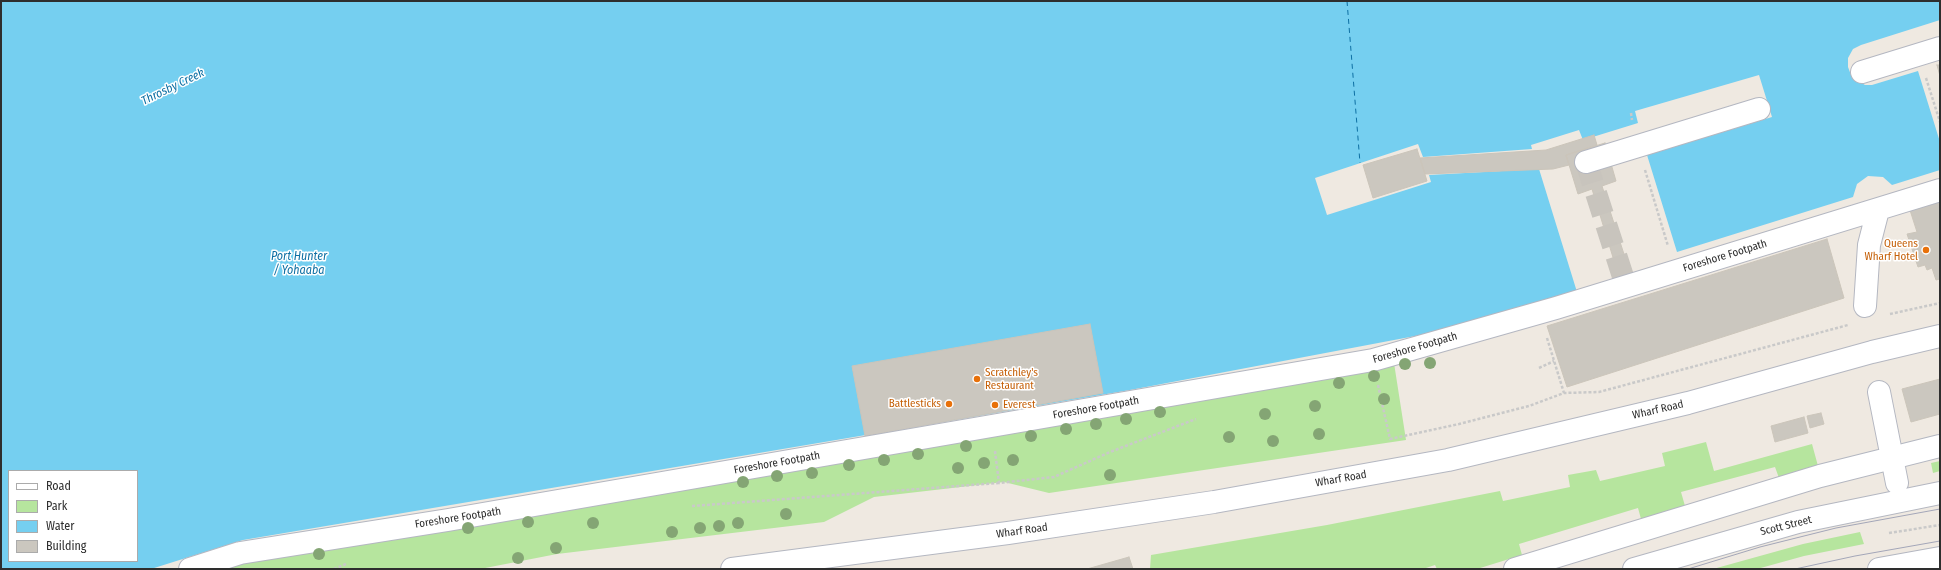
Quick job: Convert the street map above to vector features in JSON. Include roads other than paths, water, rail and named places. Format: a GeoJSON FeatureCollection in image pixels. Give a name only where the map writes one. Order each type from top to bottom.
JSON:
{"type":"FeatureCollection","features":[{"type":"Feature","properties":{"kind":"street"},"geometry":{"type":"LineString","coordinates":[[1862,72],[1940,48]]}},
{"type":"Feature","properties":{"kind":"street"},"geometry":{"type":"LineString","coordinates":[[1586,162],[1759,109]]}},
{"type":"Feature","properties":{"kind":"street","name":"Foreshore Footpath"},"geometry":{"type":"LineString","coordinates":[[190,569],[240,553],[448,520],[1373,360],[1556,308],[1940,190]]}},
{"type":"Feature","properties":{"kind":"street"},"geometry":{"type":"LineString","coordinates":[[1860,315],[1869,245],[1878,210]]}},
{"type":"Feature","properties":{"kind":"street","name":"Wharf Road"},"geometry":{"type":"LineString","coordinates":[[732,569],[1008,533],[1214,502],[1448,460],[1688,403],[1872,352],[1940,336]]}},
{"type":"Feature","properties":{"kind":"street"},"geometry":{"type":"LineString","coordinates":[[1879,392],[1897,483]]}},
{"type":"Feature","properties":{"kind":"street"},"geometry":{"type":"LineString","coordinates":[[1515,569],[1820,476],[1891,457],[1940,446]]}},
{"type":"Feature","properties":{"kind":"street","name":"Scott Street"},"geometry":{"type":"LineString","coordinates":[[1634,569],[1798,522],[1884,503],[1940,493]]}},
{"type":"Feature","properties":{"kind":"street"},"geometry":{"type":"LineString","coordinates":[[1879,569],[1940,558]]}},
{"type":"Feature","properties":{"kind":"water","name":"Port Hunter / Yohaaba"},"geometry":{"type":"Polygon","coordinates":[[[1,1],[1940,1],[1940,175],[1780,223],[1578,290],[1431,333],[1130,390],[243,540],[151,569],[1,569],[1,1]]]}},
{"type":"Feature","properties":{"kind":"tunnel"},"geometry":{"type":"LineString","coordinates":[[1586,162],[1626,286]]}},
{"type":"Feature","properties":{"kind":"tram line"},"geometry":{"type":"LineString","coordinates":[[1688,569],[1760,547],[1836,528],[1940,509]]}},
{"type":"Feature","properties":{"kind":"tram line"},"geometry":{"type":"LineString","coordinates":[[1795,569],[1855,556],[1940,541]]}},
{"type":"Feature","properties":{"kind":"place","name":"Queens Wharf Hotel"},"geometry":{"type":"Point","coordinates":[1926,250]}},
{"type":"Feature","properties":{"kind":"place","name":"Scratchley's Restaurant"},"geometry":{"type":"Point","coordinates":[977,379]}},
{"type":"Feature","properties":{"kind":"place","name":"Battlesticks"},"geometry":{"type":"Point","coordinates":[949,404]}},
{"type":"Feature","properties":{"kind":"place","name":"Everest"},"geometry":{"type":"Point","coordinates":[995,405]}},
{"type":"Feature","properties":{"kind":"water label","name":"Throsby Creek"},"geometry":{"type":"Point","coordinates":[173,87]}}]}
